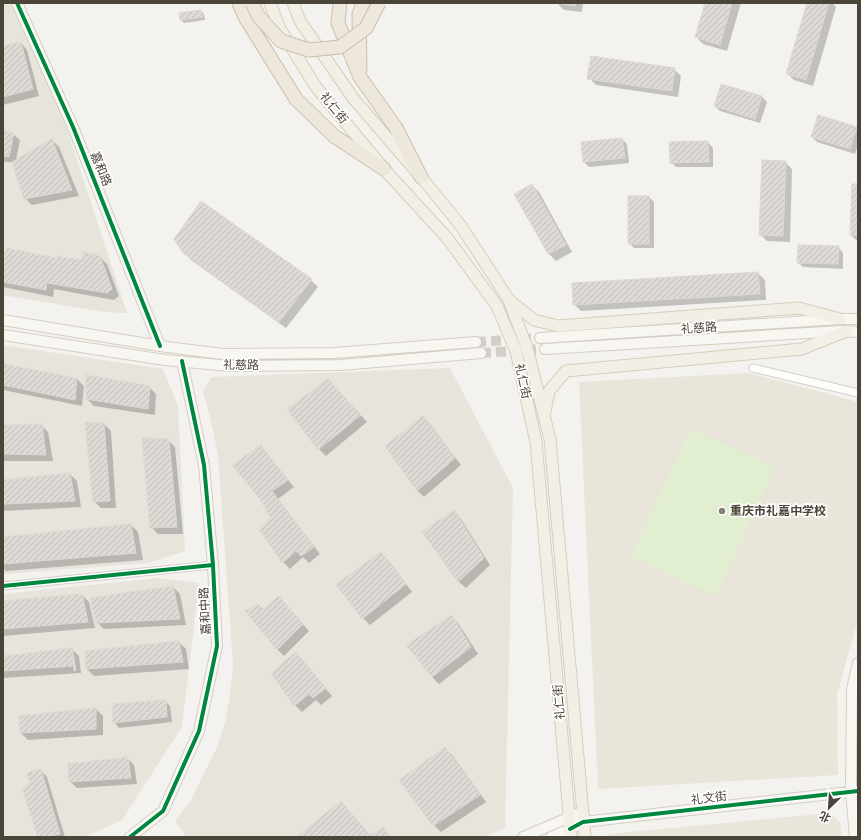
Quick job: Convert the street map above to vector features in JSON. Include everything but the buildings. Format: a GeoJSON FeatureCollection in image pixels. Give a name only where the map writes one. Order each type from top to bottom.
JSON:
{"type":"FeatureCollection","features":[{"type":"Feature","properties":{"kind":"highway"},"geometry":{"type":"LineString","coordinates":[[239,3],[245,16],[296,100],[334,136],[384,169]]}},
{"type":"Feature","properties":{"kind":"highway"},"geometry":{"type":"LineString","coordinates":[[252,3],[259,18],[281,41],[309,50],[340,47],[366,28],[379,3]]}},
{"type":"Feature","properties":{"kind":"highway"},"geometry":{"type":"LineString","coordinates":[[340,3],[338,23],[360,77],[396,128],[421,177]]}},
{"type":"Feature","properties":{"kind":"highway"},"geometry":{"type":"LineString","coordinates":[[360,77],[359,14],[363,3]]}},
{"type":"Feature","properties":{"kind":"main road","name":"嘉和路"},"geometry":{"type":"LineString","coordinates":[[17,3],[73,127],[160,346]]}},
{"type":"Feature","properties":{"kind":"main road","name":"礼仁街"},"geometry":{"type":"LineString","coordinates":[[270,3],[280,29],[316,86],[384,169],[448,239],[497,306],[516,351],[536,442],[571,833]]}},
{"type":"Feature","properties":{"kind":"main road","name":"礼仁街"},"geometry":{"type":"LineString","coordinates":[[293,3],[300,21],[354,98],[421,177],[460,226],[509,300],[527,348],[550,439],[585,837]]}},
{"type":"Feature","properties":{"kind":"main road"},"geometry":{"type":"LineString","coordinates":[[509,300],[534,320],[558,326],[799,308],[840,319]]}},
{"type":"Feature","properties":{"kind":"main road","name":"礼慈路"},"geometry":{"type":"LineString","coordinates":[[540,338],[858,319]]}},
{"type":"Feature","properties":{"kind":"main road","name":"礼慈路"},"geometry":{"type":"LineString","coordinates":[[3,320],[160,346],[222,354],[327,353],[476,342]]}},
{"type":"Feature","properties":{"kind":"main road","name":"礼慈路"},"geometry":{"type":"LineString","coordinates":[[544,349],[853,331]]}},
{"type":"Feature","properties":{"kind":"main road"},"geometry":{"type":"LineString","coordinates":[[544,416],[549,391],[566,371],[802,349],[853,331]]}},
{"type":"Feature","properties":{"kind":"main road","name":"礼慈路"},"geometry":{"type":"LineString","coordinates":[[3,335],[182,361],[230,366],[341,365],[481,353]]}},
{"type":"Feature","properties":{"kind":"main road","name":"嘉和中路"},"geometry":{"type":"LineString","coordinates":[[130,837],[163,811],[199,731],[217,646],[213,565],[204,465],[182,361]]}},
{"type":"Feature","properties":{"kind":"main road"},"geometry":{"type":"LineString","coordinates":[[855,837],[852,688],[858,663]]}},
{"type":"Feature","properties":{"kind":"main road","name":"礼文街"},"geometry":{"type":"LineString","coordinates":[[551,837],[571,833],[583,817],[854,791]]}},
{"type":"Feature","properties":{"kind":"main road"},"geometry":{"type":"LineString","coordinates":[[523,837],[569,817],[583,817]]}},
{"type":"Feature","properties":{"kind":"street"},"geometry":{"type":"LineString","coordinates":[[753,368],[858,393]]}},
{"type":"Feature","properties":{"kind":"street"},"geometry":{"type":"LineString","coordinates":[[3,586],[213,565]]}},
{"type":"Feature","properties":{"kind":"shaded area"},"geometry":{"type":"Polygon","coordinates":[[[3,3],[20,3],[64,120],[127,313],[105,312],[3,295],[3,3]]]}},
{"type":"Feature","properties":{"kind":"shaded area"},"geometry":{"type":"Polygon","coordinates":[[[3,345],[163,369],[178,406],[185,551],[148,563],[3,574],[3,345]]]}},
{"type":"Feature","properties":{"kind":"shaded area"},"geometry":{"type":"Polygon","coordinates":[[[450,368],[513,488],[505,828],[484,837],[186,837],[175,821],[191,800],[216,749],[225,723],[233,664],[218,457],[213,429],[203,391],[212,377],[450,368]]]}},
{"type":"Feature","properties":{"kind":"shaded area","name":"重庆市礼嘉中学校"},"geometry":{"type":"Polygon","coordinates":[[[749,373],[858,402],[858,619],[837,695],[838,775],[598,789],[579,382],[749,373]]]}},
{"type":"Feature","properties":{"kind":"shaded area"},"geometry":{"type":"Polygon","coordinates":[[[157,578],[199,583],[182,727],[122,820],[85,837],[3,837],[3,594],[157,578]]]}},
{"type":"Feature","properties":{"kind":"shaded area"},"geometry":{"type":"Polygon","coordinates":[[[830,813],[840,822],[842,837],[606,837],[608,834],[830,813]]]}},
{"type":"Feature","properties":{"kind":"green space"},"geometry":{"type":"Polygon","coordinates":[[[690,429],[775,467],[716,596],[631,557],[690,429]]]}},
{"type":"Feature","properties":{"kind":"tunnel"},"geometry":{"type":"LineString","coordinates":[[476,342],[540,338]]}},
{"type":"Feature","properties":{"kind":"tunnel"},"geometry":{"type":"LineString","coordinates":[[481,353],[545,349]]}},
{"type":"Feature","properties":{"kind":"cycle path"},"geometry":{"type":"LineString","coordinates":[[17,3],[73,127],[160,346]]}},
{"type":"Feature","properties":{"kind":"cycle path"},"geometry":{"type":"LineString","coordinates":[[130,837],[163,811],[199,731],[217,646],[213,565],[204,465],[182,361]]}},
{"type":"Feature","properties":{"kind":"cycle path"},"geometry":{"type":"LineString","coordinates":[[3,586],[213,565]]}},
{"type":"Feature","properties":{"kind":"cycle path"},"geometry":{"type":"LineString","coordinates":[[570,829],[583,822],[858,791]]}},
{"type":"Feature","properties":{"kind":"place","name":"重庆市礼嘉中学校"},"geometry":{"type":"Point","coordinates":[722,511]}}]}
